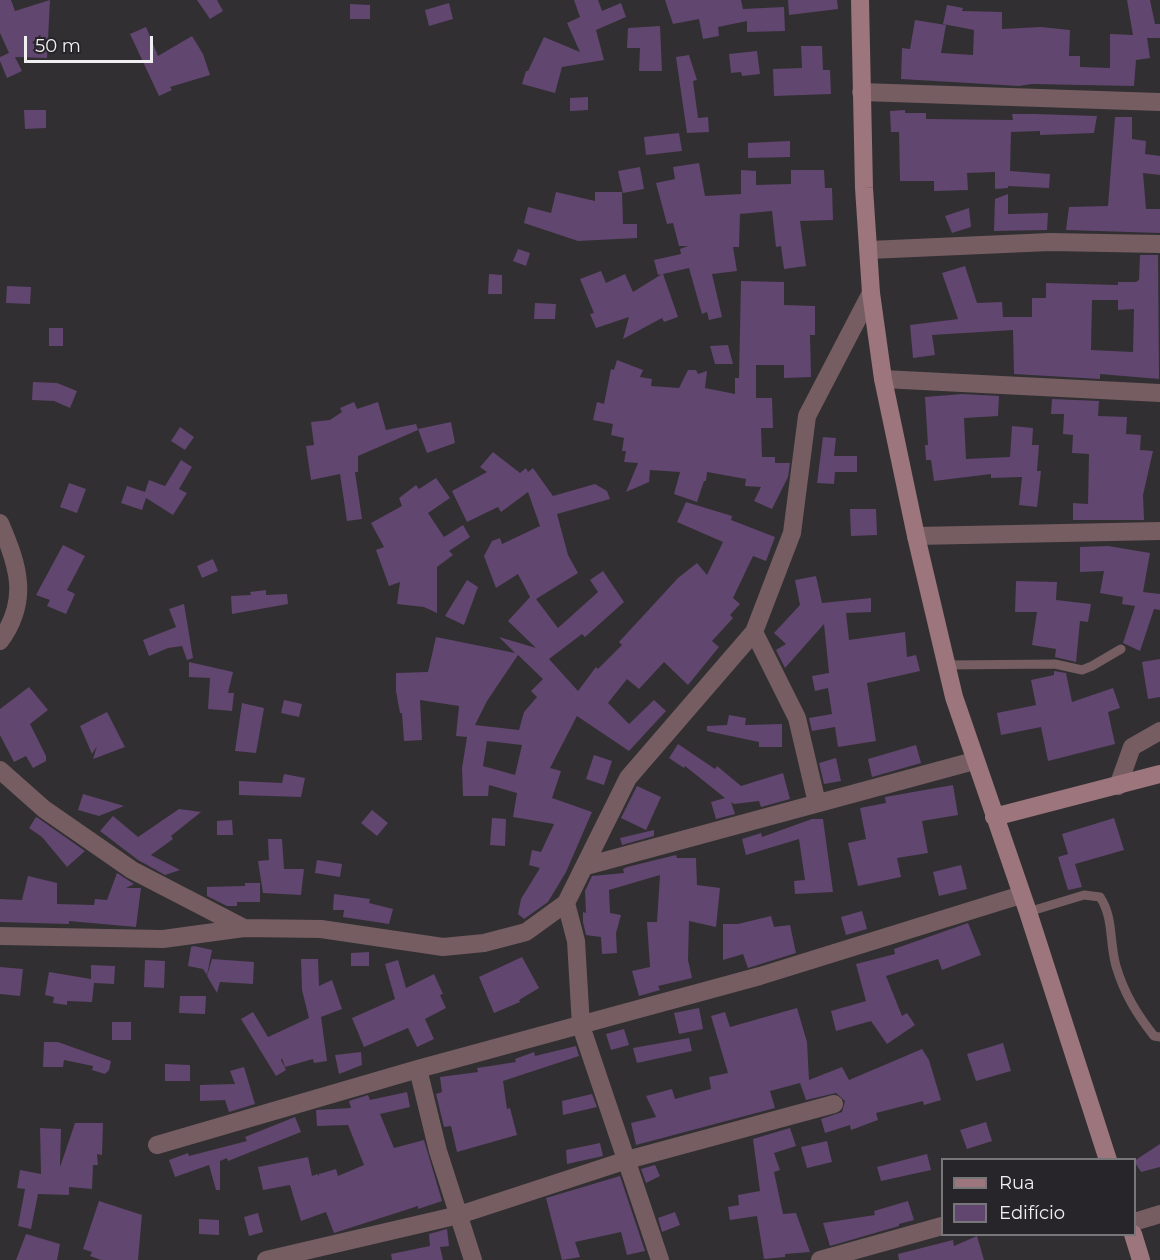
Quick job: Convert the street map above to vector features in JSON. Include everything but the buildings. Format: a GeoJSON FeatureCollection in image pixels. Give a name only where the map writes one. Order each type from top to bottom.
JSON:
{"type":"FeatureCollection","features":[{"type":"Feature","properties":{"kind":"main road"},"geometry":{"type":"LineString","coordinates":[[860,0],[861,92],[871,293],[883,379],[916,536],[947,665],[974,760],[1028,912],[1107,1158]]}},
{"type":"Feature","properties":{"kind":"main road"},"geometry":{"type":"LineString","coordinates":[[994,817],[1160,774]]}},
{"type":"Feature","properties":{"kind":"main road"},"geometry":{"type":"LineString","coordinates":[[1134,1236],[1141,1260]]}},
{"type":"Feature","properties":{"kind":"street"},"geometry":{"type":"LineString","coordinates":[[861,92],[1160,102]]}},
{"type":"Feature","properties":{"kind":"street"},"geometry":{"type":"LineString","coordinates":[[869,250],[1050,242],[1160,244]]}},
{"type":"Feature","properties":{"kind":"street"},"geometry":{"type":"LineString","coordinates":[[0,936],[163,939],[244,928],[321,929],[444,947],[484,943],[526,932],[566,903],[628,778],[753,632],[792,533],[807,416],[871,293]]}},
{"type":"Feature","properties":{"kind":"street"},"geometry":{"type":"LineString","coordinates":[[883,379],[1160,393]]}},
{"type":"Feature","properties":{"kind":"street"},"geometry":{"type":"LineString","coordinates":[[0,523],[15,558],[20,595],[11,626],[0,641]]}},
{"type":"Feature","properties":{"kind":"street"},"geometry":{"type":"LineString","coordinates":[[916,536],[1160,531]]}},
{"type":"Feature","properties":{"kind":"street"},"geometry":{"type":"LineString","coordinates":[[753,632],[796,717],[817,803]]}},
{"type":"Feature","properties":{"kind":"street"},"geometry":{"type":"LineString","coordinates":[[1118,786],[1132,747],[1160,731]]}},
{"type":"Feature","properties":{"kind":"street"},"geometry":{"type":"LineString","coordinates":[[586,866],[974,760]]}},
{"type":"Feature","properties":{"kind":"street"},"geometry":{"type":"LineString","coordinates":[[0,771],[44,809],[132,870],[244,928]]}},
{"type":"Feature","properties":{"kind":"street"},"geometry":{"type":"LineString","coordinates":[[157,1145],[418,1069],[760,976],[1021,895]]}},
{"type":"Feature","properties":{"kind":"street"},"geometry":{"type":"LineString","coordinates":[[566,903],[576,941],[581,1026],[660,1260]]}},
{"type":"Feature","properties":{"kind":"street"},"geometry":{"type":"LineString","coordinates":[[418,1069],[438,1151],[473,1260]]}},
{"type":"Feature","properties":{"kind":"street"},"geometry":{"type":"LineString","coordinates":[[266,1260],[459,1215],[627,1160],[834,1104]]}},
{"type":"Feature","properties":{"kind":"street"},"geometry":{"type":"LineString","coordinates":[[1136,1221],[1160,1214]]}},
{"type":"Feature","properties":{"kind":"street"},"geometry":{"type":"LineString","coordinates":[[820,1260],[941,1226]]}},
{"type":"Feature","properties":{"kind":"lane"},"geometry":{"type":"LineString","coordinates":[[947,665],[1055,664],[1082,670],[1121,649]]}},
{"type":"Feature","properties":{"kind":"lane"},"geometry":{"type":"LineString","coordinates":[[1028,912],[1084,896],[1100,897],[1108,910],[1115,964],[1129,1004],[1154,1036],[1160,1037]]}}]}
